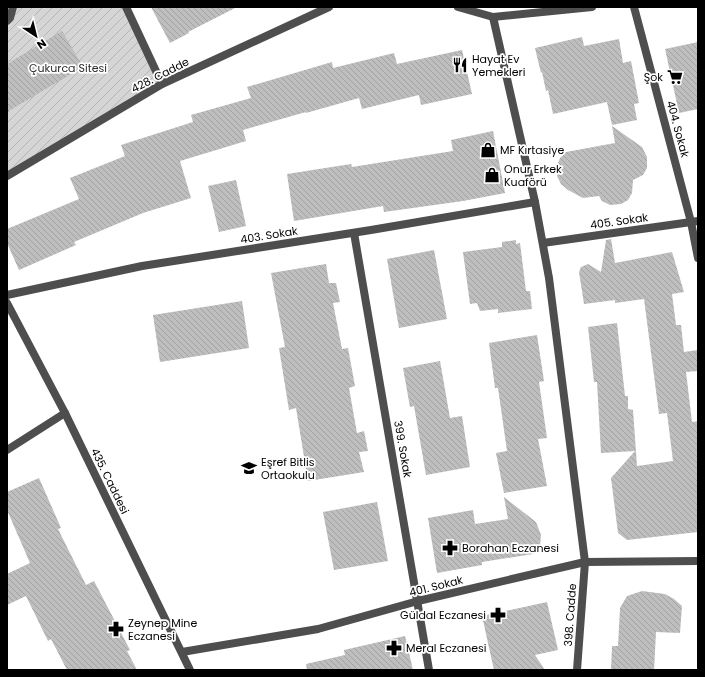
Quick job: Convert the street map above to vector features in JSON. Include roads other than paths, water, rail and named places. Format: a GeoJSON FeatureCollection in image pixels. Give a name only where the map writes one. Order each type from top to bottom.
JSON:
{"type":"FeatureCollection","features":[{"type":"Feature","properties":{"kind":"street"},"geometry":{"type":"LineString","coordinates":[[7,21],[10,18],[13,7]]}},
{"type":"Feature","properties":{"kind":"street"},"geometry":{"type":"LineString","coordinates":[[126,7],[162,84]]}},
{"type":"Feature","properties":{"kind":"street","name":"428. Cadde"},"geometry":{"type":"LineString","coordinates":[[7,176],[162,84],[330,7]]}},
{"type":"Feature","properties":{"kind":"street"},"geometry":{"type":"LineString","coordinates":[[458,7],[493,17],[592,7]]}},
{"type":"Feature","properties":{"kind":"street","name":"404. Sokak"},"geometry":{"type":"LineString","coordinates":[[634,7],[695,222],[698,258]]}},
{"type":"Feature","properties":{"kind":"street","name":"398. Cadde"},"geometry":{"type":"LineString","coordinates":[[493,17],[535,202],[549,278],[585,562],[577,670]]}},
{"type":"Feature","properties":{"kind":"street","name":"403. Sokak"},"geometry":{"type":"LineString","coordinates":[[7,295],[142,266],[354,233],[535,202]]}},
{"type":"Feature","properties":{"kind":"street","name":"405. Sokak"},"geometry":{"type":"LineString","coordinates":[[543,243],[695,222]]}},
{"type":"Feature","properties":{"kind":"street","name":"399. Sokak"},"geometry":{"type":"LineString","coordinates":[[354,233],[429,670]]}},
{"type":"Feature","properties":{"kind":"street","name":"435. Caddesi"},"geometry":{"type":"LineString","coordinates":[[7,303],[65,413],[121,531],[190,670]]}},
{"type":"Feature","properties":{"kind":"street"},"geometry":{"type":"LineString","coordinates":[[7,450],[65,413]]}},
{"type":"Feature","properties":{"kind":"street","name":"401. Sokak"},"geometry":{"type":"LineString","coordinates":[[182,652],[318,629],[418,601],[585,562],[698,561]]}},
{"type":"Feature","properties":{"kind":"place","name":"Hayat Ev Yemekleri"},"geometry":{"type":"Point","coordinates":[460,65]}},
{"type":"Feature","properties":{"kind":"place","name":"Şok"},"geometry":{"type":"Point","coordinates":[675,77]}},
{"type":"Feature","properties":{"kind":"place","name":"MF Kırtasiye"},"geometry":{"type":"Point","coordinates":[488,150]}},
{"type":"Feature","properties":{"kind":"place","name":"Onur Erkek Kuaförü"},"geometry":{"type":"Point","coordinates":[492,175]}},
{"type":"Feature","properties":{"kind":"place","name":"Eşref Bitlis Ortaokulu"},"geometry":{"type":"Point","coordinates":[249,468]}},
{"type":"Feature","properties":{"kind":"place","name":"Borahan Eczanesi"},"geometry":{"type":"Point","coordinates":[450,548]}},
{"type":"Feature","properties":{"kind":"place","name":"Güldal Eczanesi"},"geometry":{"type":"Point","coordinates":[498,615]}},
{"type":"Feature","properties":{"kind":"place","name":"Zeynep Mine Eczanesi"},"geometry":{"type":"Point","coordinates":[116,629]}},
{"type":"Feature","properties":{"kind":"place","name":"Meral Eczanesi"},"geometry":{"type":"Point","coordinates":[394,648]}},
{"type":"Feature","properties":{"kind":"park label","name":"Çukurca Sitesi"},"geometry":{"type":"Point","coordinates":[68,68]}}]}
